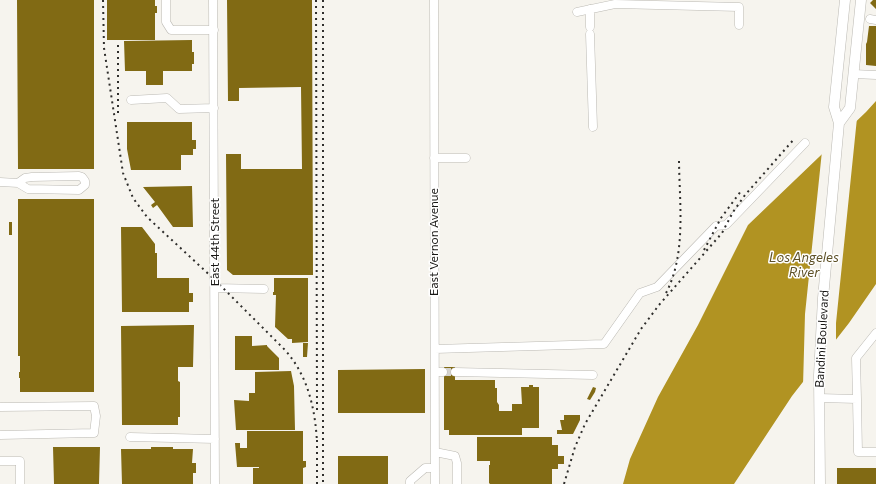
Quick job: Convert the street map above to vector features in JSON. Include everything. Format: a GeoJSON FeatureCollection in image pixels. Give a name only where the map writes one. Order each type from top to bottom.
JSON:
{"type":"FeatureCollection","features":[{"type":"Feature","properties":{"kind":"main road","name":"Bandini Boulevard"},"geometry":{"type":"LineString","coordinates":[[820,484],[819,398],[823,298],[839,123],[834,107],[845,0]]}},
{"type":"Feature","properties":{"kind":"main road","name":"Bandini Boulevard"},"geometry":{"type":"LineString","coordinates":[[839,123],[850,108],[861,0]]}},
{"type":"Feature","properties":{"kind":"street"},"geometry":{"type":"LineString","coordinates":[[166,0],[166,22],[171,30],[214,30]]}},
{"type":"Feature","properties":{"kind":"street","name":"East 44th Street"},"geometry":{"type":"LineString","coordinates":[[213,0],[215,484]]}},
{"type":"Feature","properties":{"kind":"street","name":"East Vernon Avenue"},"geometry":{"type":"LineString","coordinates":[[434,0],[435,349],[439,372],[435,484]]}},
{"type":"Feature","properties":{"kind":"street"},"geometry":{"type":"LineString","coordinates":[[577,12],[615,2],[739,7],[739,25]]}},
{"type":"Feature","properties":{"kind":"street"},"geometry":{"type":"LineString","coordinates":[[590,9],[593,127]]}},
{"type":"Feature","properties":{"kind":"street"},"geometry":{"type":"LineString","coordinates":[[853,74],[876,75]]}},
{"type":"Feature","properties":{"kind":"street"},"geometry":{"type":"LineString","coordinates":[[131,100],[167,98],[179,109],[214,108]]}},
{"type":"Feature","properties":{"kind":"street"},"geometry":{"type":"LineString","coordinates":[[435,349],[604,344],[640,293],[657,287],[716,226],[726,225],[805,143]]}},
{"type":"Feature","properties":{"kind":"street"},"geometry":{"type":"LineString","coordinates":[[434,158],[466,158]]}},
{"type":"Feature","properties":{"kind":"street"},"geometry":{"type":"LineString","coordinates":[[0,182],[18,183],[28,189],[79,190],[85,186],[85,182],[82,177],[79,176],[32,177],[25,178],[18,183]]}},
{"type":"Feature","properties":{"kind":"street"},"geometry":{"type":"LineString","coordinates":[[215,288],[264,289]]}},
{"type":"Feature","properties":{"kind":"street"},"geometry":{"type":"LineString","coordinates":[[876,333],[856,358],[858,452],[876,452]]}},
{"type":"Feature","properties":{"kind":"street"},"geometry":{"type":"LineString","coordinates":[[455,372],[593,375]]}},
{"type":"Feature","properties":{"kind":"street"},"geometry":{"type":"LineString","coordinates":[[819,398],[857,399]]}},
{"type":"Feature","properties":{"kind":"street"},"geometry":{"type":"LineString","coordinates":[[0,407],[94,406],[96,416],[94,433],[0,434]]}},
{"type":"Feature","properties":{"kind":"street"},"geometry":{"type":"LineString","coordinates":[[130,437],[215,439]]}},
{"type":"Feature","properties":{"kind":"street"},"geometry":{"type":"LineString","coordinates":[[435,452],[455,456],[457,463],[457,484]]}},
{"type":"Feature","properties":{"kind":"street"},"geometry":{"type":"LineString","coordinates":[[0,461],[20,461],[20,484]]}},
{"type":"Feature","properties":{"kind":"street"},"geometry":{"type":"LineString","coordinates":[[410,484],[410,481],[425,468],[435,468]]}},
{"type":"Feature","properties":{"kind":"water","name":"Los Angeles River"},"geometry":{"type":"Polygon","coordinates":[[[876,101],[876,284],[849,323],[792,396],[734,484],[623,484],[630,459],[658,397],[698,325],[748,225],[876,101]]]}},
{"type":"Feature","properties":{"kind":"pier"},"geometry":{"type":"Polygon","coordinates":[[[857,118],[836,323],[836,343],[803,386],[805,314],[822,151],[857,118]]]}},
{"type":"Feature","properties":{"kind":"building"},"geometry":{"type":"Polygon","coordinates":[[[17,0],[94,0],[94,169],[18,169],[17,0]]]}},
{"type":"Feature","properties":{"kind":"building"},"geometry":{"type":"Polygon","coordinates":[[[107,0],[155,0],[157,13],[155,13],[155,40],[107,40],[107,0]]]}},
{"type":"Feature","properties":{"kind":"building"},"geometry":{"type":"Polygon","coordinates":[[[227,0],[312,0],[313,275],[233,275],[227,270],[226,154],[241,154],[241,169],[302,169],[301,87],[239,88],[239,101],[228,101],[227,0]]]}},
{"type":"Feature","properties":{"kind":"building"},"geometry":{"type":"Polygon","coordinates":[[[873,0],[876,0],[876,9],[870,3],[873,0]]]}},
{"type":"Feature","properties":{"kind":"building"},"geometry":{"type":"Polygon","coordinates":[[[869,26],[876,26],[876,66],[866,65],[866,44],[869,26]]]}},
{"type":"Feature","properties":{"kind":"building"},"geometry":{"type":"Polygon","coordinates":[[[192,40],[194,64],[192,64],[192,71],[163,71],[163,85],[146,85],[146,71],[125,71],[124,41],[192,40]]]}},
{"type":"Feature","properties":{"kind":"building"},"geometry":{"type":"Polygon","coordinates":[[[127,122],[192,122],[192,140],[196,140],[196,149],[193,149],[193,155],[181,155],[181,170],[131,170],[127,149],[127,122]]]}},
{"type":"Feature","properties":{"kind":"building"},"geometry":{"type":"Polygon","coordinates":[[[192,186],[193,227],[173,227],[157,205],[153,208],[151,205],[155,202],[143,187],[192,186]]]}},
{"type":"Feature","properties":{"kind":"building"},"geometry":{"type":"Polygon","coordinates":[[[18,199],[94,199],[94,392],[20,392],[20,356],[18,356],[18,199]]]}},
{"type":"Feature","properties":{"kind":"building"},"geometry":{"type":"Polygon","coordinates":[[[9,222],[12,222],[12,235],[9,235],[9,222]]]}},
{"type":"Feature","properties":{"kind":"building"},"geometry":{"type":"Polygon","coordinates":[[[121,227],[142,227],[155,244],[155,253],[157,253],[157,278],[189,278],[189,293],[193,293],[193,302],[189,302],[189,312],[122,312],[121,227]]]}},
{"type":"Feature","properties":{"kind":"building"},"geometry":{"type":"Polygon","coordinates":[[[274,278],[308,278],[308,342],[292,343],[292,339],[288,339],[275,327],[276,295],[273,295],[274,278]]]}},
{"type":"Feature","properties":{"kind":"building"},"geometry":{"type":"Polygon","coordinates":[[[194,325],[193,367],[178,367],[178,381],[180,382],[180,417],[178,417],[178,425],[122,425],[121,326],[194,325]]]}},
{"type":"Feature","properties":{"kind":"building"},"geometry":{"type":"Polygon","coordinates":[[[235,336],[252,336],[252,346],[267,345],[279,358],[279,370],[235,370],[235,336]]]}},
{"type":"Feature","properties":{"kind":"building"},"geometry":{"type":"Polygon","coordinates":[[[303,343],[308,343],[307,357],[303,357],[303,343]]]}},
{"type":"Feature","properties":{"kind":"building"},"geometry":{"type":"Polygon","coordinates":[[[444,367],[455,367],[455,380],[495,380],[499,411],[512,411],[512,404],[522,404],[521,387],[529,387],[529,385],[533,385],[533,387],[539,387],[539,428],[522,428],[522,435],[449,435],[449,430],[444,430],[444,367]]]}},
{"type":"Feature","properties":{"kind":"building"},"geometry":{"type":"Polygon","coordinates":[[[425,369],[425,413],[338,413],[338,370],[425,369]]]}},
{"type":"Feature","properties":{"kind":"building"},"geometry":{"type":"Polygon","coordinates":[[[291,371],[294,386],[295,430],[236,430],[234,400],[249,401],[249,393],[255,393],[255,372],[291,371]]]}},
{"type":"Feature","properties":{"kind":"building"},"geometry":{"type":"Polygon","coordinates":[[[593,387],[596,388],[595,392],[590,400],[587,399],[593,387]]]}},
{"type":"Feature","properties":{"kind":"building"},"geometry":{"type":"Polygon","coordinates":[[[564,415],[580,415],[580,420],[573,434],[557,434],[557,430],[562,430],[560,420],[564,420],[564,415]]]}},
{"type":"Feature","properties":{"kind":"building"},"geometry":{"type":"Polygon","coordinates":[[[247,431],[303,431],[303,461],[306,461],[306,467],[303,468],[303,484],[253,484],[253,468],[259,467],[237,467],[235,443],[240,443],[240,448],[247,448],[247,431]]]}},
{"type":"Feature","properties":{"kind":"building"},"geometry":{"type":"Polygon","coordinates":[[[477,437],[552,437],[552,445],[558,445],[558,456],[564,456],[564,464],[558,464],[558,469],[552,469],[552,484],[490,484],[490,461],[477,461],[477,437]]]}},
{"type":"Feature","properties":{"kind":"building"},"geometry":{"type":"Polygon","coordinates":[[[53,447],[100,447],[99,484],[54,484],[53,447]]]}},
{"type":"Feature","properties":{"kind":"building"},"geometry":{"type":"Polygon","coordinates":[[[151,447],[193,449],[192,463],[196,463],[196,473],[193,473],[193,484],[122,484],[121,449],[151,449],[151,447]]]}},
{"type":"Feature","properties":{"kind":"building"},"geometry":{"type":"Polygon","coordinates":[[[338,456],[388,456],[388,484],[338,484],[338,456]]]}},
{"type":"Feature","properties":{"kind":"building"},"geometry":{"type":"Polygon","coordinates":[[[837,468],[876,468],[876,484],[837,484],[837,468]]]}},
{"type":"Feature","properties":{"kind":"tunnel"},"geometry":{"type":"LineString","coordinates":[[443,372],[455,372]]}},
{"type":"Feature","properties":{"kind":"railway"},"geometry":{"type":"LineString","coordinates":[[103,0],[104,48],[123,173],[133,198],[147,217],[215,280],[285,350],[293,360],[309,393],[317,442]]}},
{"type":"Feature","properties":{"kind":"railway"},"geometry":{"type":"LineString","coordinates":[[316,0],[317,410]]}},
{"type":"Feature","properties":{"kind":"railway"},"geometry":{"type":"LineString","coordinates":[[323,0],[323,484]]}},
{"type":"Feature","properties":{"kind":"railway"},"geometry":{"type":"LineString","coordinates":[[118,43],[118,113]]}},
{"type":"Feature","properties":{"kind":"railway"},"geometry":{"type":"LineString","coordinates":[[564,484],[575,447],[585,424],[641,329],[659,305],[722,233],[733,212],[745,195],[795,138]]}},
{"type":"Feature","properties":{"kind":"railway"},"geometry":{"type":"LineString","coordinates":[[666,293],[673,277],[679,244],[679,157]]}},
{"type":"Feature","properties":{"kind":"railway"},"geometry":{"type":"LineString","coordinates":[[704,250],[721,218],[741,191]]}},
{"type":"Feature","properties":{"kind":"railway"},"geometry":{"type":"LineString","coordinates":[[317,436],[317,484]]}}]}
